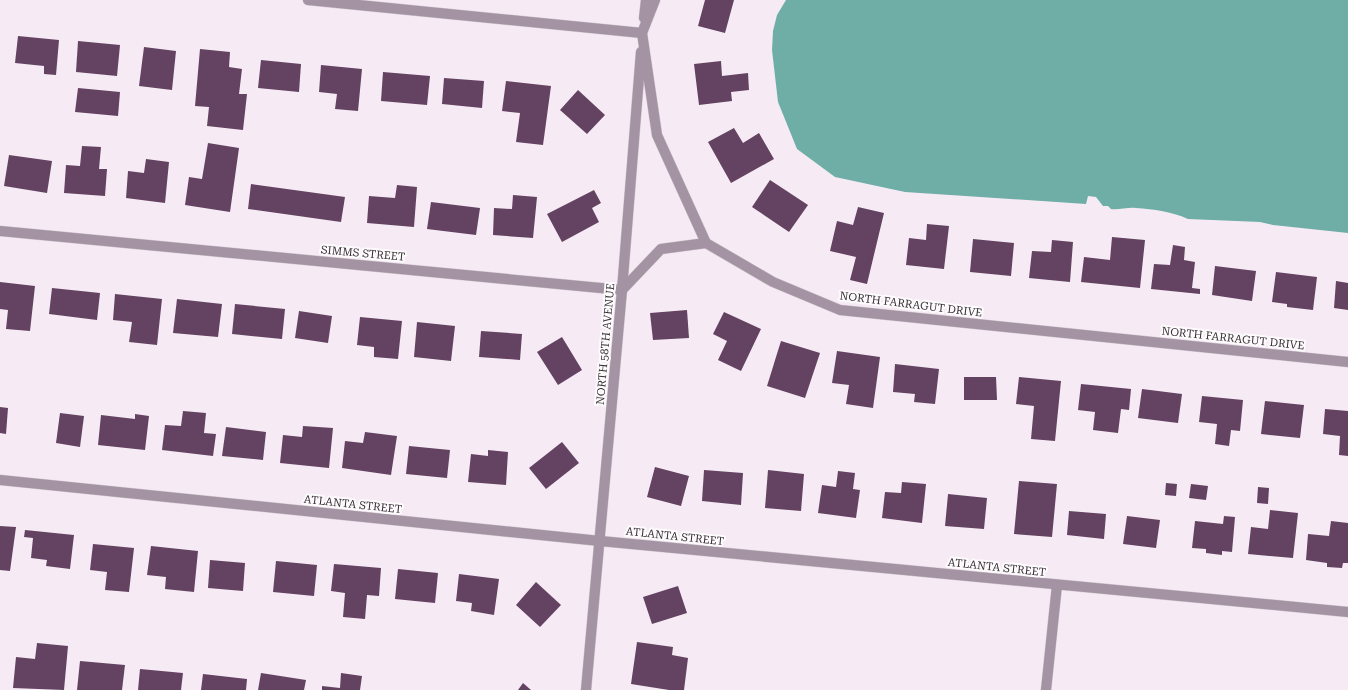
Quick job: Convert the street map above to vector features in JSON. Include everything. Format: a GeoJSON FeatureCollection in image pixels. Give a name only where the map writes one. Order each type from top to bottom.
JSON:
{"type":"FeatureCollection","features":[{"type":"Feature","properties":{"kind":"street"},"geometry":{"type":"LineString","coordinates":[[308,0],[642,33]]}},
{"type":"Feature","properties":{"kind":"street","name":"NORTH 58TH AVENUE"},"geometry":{"type":"LineString","coordinates":[[586,690],[622,290],[642,33],[646,0]]}},
{"type":"Feature","properties":{"kind":"street"},"geometry":{"type":"LineString","coordinates":[[622,290],[661,249],[706,243],[657,135],[642,33],[655,0]]}},
{"type":"Feature","properties":{"kind":"street","name":"SIMMS STREET"},"geometry":{"type":"LineString","coordinates":[[0,231],[622,290]]}},
{"type":"Feature","properties":{"kind":"street","name":"NORTH FARRAGUT DRIVE"},"geometry":{"type":"LineString","coordinates":[[706,243],[773,282],[840,310],[1348,362]]}},
{"type":"Feature","properties":{"kind":"street","name":"ATLANTA STREET"},"geometry":{"type":"LineString","coordinates":[[0,480],[600,541],[1348,612]]}},
{"type":"Feature","properties":{"kind":"street"},"geometry":{"type":"LineString","coordinates":[[1046,690],[1057,585]]}},
{"type":"Feature","properties":{"kind":"shaded area"},"geometry":{"type":"Polygon","coordinates":[[[786,0],[1348,0],[1348,233],[1273,225],[1260,222],[1188,219],[1169,213],[1142,208],[1111,209],[1108,206],[1103,206],[1096,197],[1088,196],[1086,204],[905,192],[835,177],[797,149],[778,102],[772,50],[773,31],[777,15],[786,0]]]}},
{"type":"Feature","properties":{"kind":"building"},"geometry":{"type":"Polygon","coordinates":[[[705,0],[734,0],[725,33],[698,26],[705,0]]]}},
{"type":"Feature","properties":{"kind":"building"},"geometry":{"type":"Polygon","coordinates":[[[18,36],[59,40],[56,75],[44,74],[44,66],[15,63],[18,36]]]}},
{"type":"Feature","properties":{"kind":"building"},"geometry":{"type":"Polygon","coordinates":[[[78,41],[120,45],[117,76],[76,72],[78,41]]]}},
{"type":"Feature","properties":{"kind":"building"},"geometry":{"type":"Polygon","coordinates":[[[144,47],[176,51],[172,90],[139,86],[144,47]]]}},
{"type":"Feature","properties":{"kind":"building"},"geometry":{"type":"Polygon","coordinates":[[[200,49],[230,52],[229,67],[242,69],[239,94],[247,94],[243,130],[207,126],[209,107],[195,106],[200,49]]]}},
{"type":"Feature","properties":{"kind":"building"},"geometry":{"type":"Polygon","coordinates":[[[261,60],[301,64],[299,92],[258,88],[261,60]]]}},
{"type":"Feature","properties":{"kind":"building"},"geometry":{"type":"Polygon","coordinates":[[[721,61],[722,76],[748,73],[749,90],[731,92],[732,101],[699,105],[694,64],[721,61]]]}},
{"type":"Feature","properties":{"kind":"building"},"geometry":{"type":"Polygon","coordinates":[[[321,65],[362,69],[358,111],[335,109],[337,94],[319,92],[321,65]]]}},
{"type":"Feature","properties":{"kind":"building"},"geometry":{"type":"Polygon","coordinates":[[[383,72],[430,76],[427,105],[381,101],[383,72]]]}},
{"type":"Feature","properties":{"kind":"building"},"geometry":{"type":"Polygon","coordinates":[[[444,78],[484,81],[482,108],[442,104],[444,78]]]}},
{"type":"Feature","properties":{"kind":"building"},"geometry":{"type":"Polygon","coordinates":[[[506,81],[551,86],[543,145],[516,142],[520,113],[502,111],[506,81]]]}},
{"type":"Feature","properties":{"kind":"building"},"geometry":{"type":"Polygon","coordinates":[[[78,88],[120,92],[118,116],[75,112],[78,88]]]}},
{"type":"Feature","properties":{"kind":"building"},"geometry":{"type":"Polygon","coordinates":[[[578,90],[605,115],[587,134],[560,110],[578,90]]]}},
{"type":"Feature","properties":{"kind":"building"},"geometry":{"type":"Polygon","coordinates":[[[734,128],[743,143],[759,133],[774,159],[731,183],[708,142],[734,128]]]}},
{"type":"Feature","properties":{"kind":"building"},"geometry":{"type":"Polygon","coordinates":[[[208,143],[239,148],[230,212],[185,205],[189,177],[202,179],[208,143]]]}},
{"type":"Feature","properties":{"kind":"building"},"geometry":{"type":"Polygon","coordinates":[[[82,146],[101,147],[99,169],[107,169],[105,196],[64,193],[66,165],[80,166],[82,146]]]}},
{"type":"Feature","properties":{"kind":"building"},"geometry":{"type":"Polygon","coordinates":[[[9,155],[52,161],[47,193],[4,186],[9,155]]]}},
{"type":"Feature","properties":{"kind":"building"},"geometry":{"type":"Polygon","coordinates":[[[146,159],[169,162],[165,203],[126,198],[128,171],[144,173],[146,159]]]}},
{"type":"Feature","properties":{"kind":"building"},"geometry":{"type":"Polygon","coordinates":[[[770,180],[808,205],[789,232],[752,207],[770,180]]]}},
{"type":"Feature","properties":{"kind":"building"},"geometry":{"type":"Polygon","coordinates":[[[251,184],[345,197],[341,222],[248,209],[251,184]]]}},
{"type":"Feature","properties":{"kind":"building"},"geometry":{"type":"Polygon","coordinates":[[[397,185],[417,187],[414,227],[367,223],[369,196],[395,198],[397,185]]]}},
{"type":"Feature","properties":{"kind":"building"},"geometry":{"type":"Polygon","coordinates":[[[594,190],[601,203],[592,208],[599,222],[562,242],[547,214],[594,190]]]}},
{"type":"Feature","properties":{"kind":"building"},"geometry":{"type":"Polygon","coordinates":[[[513,195],[537,197],[533,238],[493,235],[494,208],[512,209],[513,195]]]}},
{"type":"Feature","properties":{"kind":"building"},"geometry":{"type":"Polygon","coordinates":[[[431,202],[480,208],[476,235],[427,229],[431,202]]]}},
{"type":"Feature","properties":{"kind":"building"},"geometry":{"type":"Polygon","coordinates":[[[858,207],[884,213],[867,284],[850,280],[856,257],[830,251],[837,221],[853,225],[858,207]]]}},
{"type":"Feature","properties":{"kind":"building"},"geometry":{"type":"Polygon","coordinates":[[[927,224],[949,226],[944,269],[906,265],[909,238],[926,240],[927,224]]]}},
{"type":"Feature","properties":{"kind":"building"},"geometry":{"type":"Polygon","coordinates":[[[1112,237],[1145,240],[1140,288],[1081,282],[1084,257],[1110,260],[1112,237]]]}},
{"type":"Feature","properties":{"kind":"building"},"geometry":{"type":"Polygon","coordinates":[[[973,239],[1014,243],[1011,276],[970,272],[973,239]]]}},
{"type":"Feature","properties":{"kind":"building"},"geometry":{"type":"Polygon","coordinates":[[[1052,240],[1073,242],[1070,282],[1029,278],[1032,251],[1051,252],[1052,240]]]}},
{"type":"Feature","properties":{"kind":"building"},"geometry":{"type":"Polygon","coordinates":[[[1173,245],[1185,247],[1184,260],[1195,262],[1192,288],[1200,289],[1200,294],[1151,289],[1154,264],[1170,265],[1173,245]]]}},
{"type":"Feature","properties":{"kind":"building"},"geometry":{"type":"Polygon","coordinates":[[[1215,266],[1256,271],[1252,301],[1212,295],[1215,266]]]}},
{"type":"Feature","properties":{"kind":"building"},"geometry":{"type":"Polygon","coordinates":[[[1276,272],[1317,277],[1313,310],[1287,307],[1287,304],[1272,302],[1276,272]]]}},
{"type":"Feature","properties":{"kind":"building"},"geometry":{"type":"Polygon","coordinates":[[[1336,281],[1348,283],[1348,310],[1334,308],[1336,281]]]}},
{"type":"Feature","properties":{"kind":"building"},"geometry":{"type":"Polygon","coordinates":[[[0,282],[35,286],[30,331],[6,329],[8,310],[0,309],[0,282]]]}},
{"type":"Feature","properties":{"kind":"building"},"geometry":{"type":"Polygon","coordinates":[[[52,288],[100,293],[97,320],[49,314],[52,288]]]}},
{"type":"Feature","properties":{"kind":"building"},"geometry":{"type":"Polygon","coordinates":[[[115,294],[162,299],[157,345],[129,342],[132,322],[113,320],[115,294]]]}},
{"type":"Feature","properties":{"kind":"building"},"geometry":{"type":"Polygon","coordinates":[[[177,299],[222,304],[218,337],[173,333],[177,299]]]}},
{"type":"Feature","properties":{"kind":"building"},"geometry":{"type":"Polygon","coordinates":[[[235,304],[285,309],[282,339],[232,334],[235,304]]]}},
{"type":"Feature","properties":{"kind":"building"},"geometry":{"type":"Polygon","coordinates":[[[687,310],[689,338],[653,340],[650,313],[687,310]]]}},
{"type":"Feature","properties":{"kind":"building"},"geometry":{"type":"Polygon","coordinates":[[[299,311],[332,316],[328,343],[295,338],[299,311]]]}},
{"type":"Feature","properties":{"kind":"building"},"geometry":{"type":"Polygon","coordinates":[[[724,312],[761,329],[741,371],[718,360],[727,341],[713,334],[724,312]]]}},
{"type":"Feature","properties":{"kind":"building"},"geometry":{"type":"Polygon","coordinates":[[[360,317],[402,321],[398,359],[374,357],[374,347],[357,345],[360,317]]]}},
{"type":"Feature","properties":{"kind":"building"},"geometry":{"type":"Polygon","coordinates":[[[417,322],[455,326],[451,361],[414,357],[417,322]]]}},
{"type":"Feature","properties":{"kind":"building"},"geometry":{"type":"Polygon","coordinates":[[[481,331],[522,334],[520,360],[479,357],[481,331]]]}},
{"type":"Feature","properties":{"kind":"building"},"geometry":{"type":"Polygon","coordinates":[[[562,337],[582,370],[558,385],[537,352],[562,337]]]}},
{"type":"Feature","properties":{"kind":"building"},"geometry":{"type":"Polygon","coordinates":[[[781,341],[820,353],[805,398],[767,386],[781,341]]]}},
{"type":"Feature","properties":{"kind":"building"},"geometry":{"type":"Polygon","coordinates":[[[837,351],[880,357],[873,408],[846,404],[849,385],[832,383],[837,351]]]}},
{"type":"Feature","properties":{"kind":"building"},"geometry":{"type":"Polygon","coordinates":[[[895,364],[939,369],[935,404],[914,402],[915,394],[893,392],[895,364]]]}},
{"type":"Feature","properties":{"kind":"building"},"geometry":{"type":"Polygon","coordinates":[[[964,377],[996,377],[997,400],[964,400],[964,377]]]}},
{"type":"Feature","properties":{"kind":"building"},"geometry":{"type":"Polygon","coordinates":[[[1019,377],[1061,381],[1055,441],[1031,439],[1034,406],[1016,404],[1019,377]]]}},
{"type":"Feature","properties":{"kind":"building"},"geometry":{"type":"Polygon","coordinates":[[[1081,384],[1131,389],[1129,410],[1121,409],[1118,433],[1093,430],[1095,412],[1078,410],[1081,384]]]}},
{"type":"Feature","properties":{"kind":"building"},"geometry":{"type":"Polygon","coordinates":[[[1142,389],[1182,394],[1178,423],[1138,418],[1142,389]]]}},
{"type":"Feature","properties":{"kind":"building"},"geometry":{"type":"Polygon","coordinates":[[[1202,396],[1243,400],[1240,431],[1231,430],[1229,446],[1215,444],[1217,424],[1199,422],[1202,396]]]}},
{"type":"Feature","properties":{"kind":"building"},"geometry":{"type":"Polygon","coordinates":[[[1265,401],[1304,405],[1300,438],[1261,434],[1265,401]]]}},
{"type":"Feature","properties":{"kind":"building"},"geometry":{"type":"Polygon","coordinates":[[[0,407],[8,408],[6,434],[0,433],[0,407]]]}},
{"type":"Feature","properties":{"kind":"building"},"geometry":{"type":"Polygon","coordinates":[[[1325,409],[1348,411],[1348,456],[1339,455],[1340,436],[1323,434],[1325,409]]]}},
{"type":"Feature","properties":{"kind":"building"},"geometry":{"type":"Polygon","coordinates":[[[183,411],[206,413],[204,433],[216,434],[213,456],[162,450],[165,425],[181,426],[183,411]]]}},
{"type":"Feature","properties":{"kind":"building"},"geometry":{"type":"Polygon","coordinates":[[[60,413],[84,416],[80,447],[56,443],[60,413]]]}},
{"type":"Feature","properties":{"kind":"building"},"geometry":{"type":"Polygon","coordinates":[[[135,414],[149,416],[145,450],[98,445],[101,415],[135,419],[135,414]]]}},
{"type":"Feature","properties":{"kind":"building"},"geometry":{"type":"Polygon","coordinates":[[[303,426],[333,428],[329,468],[280,463],[283,435],[302,437],[303,426]]]}},
{"type":"Feature","properties":{"kind":"building"},"geometry":{"type":"Polygon","coordinates":[[[226,427],[266,432],[263,460],[222,456],[226,427]]]}},
{"type":"Feature","properties":{"kind":"building"},"geometry":{"type":"Polygon","coordinates":[[[365,432],[397,436],[391,475],[342,468],[345,441],[363,443],[365,432]]]}},
{"type":"Feature","properties":{"kind":"building"},"geometry":{"type":"Polygon","coordinates":[[[562,442],[579,463],[546,489],[529,468],[562,442]]]}},
{"type":"Feature","properties":{"kind":"building"},"geometry":{"type":"Polygon","coordinates":[[[409,446],[450,450],[447,478],[406,474],[409,446]]]}},
{"type":"Feature","properties":{"kind":"building"},"geometry":{"type":"Polygon","coordinates":[[[488,450],[508,452],[506,485],[468,482],[471,454],[488,456],[488,450]]]}},
{"type":"Feature","properties":{"kind":"building"},"geometry":{"type":"Polygon","coordinates":[[[655,467],[689,476],[681,506],[647,497],[655,467]]]}},
{"type":"Feature","properties":{"kind":"building"},"geometry":{"type":"Polygon","coordinates":[[[704,470],[743,473],[741,505],[702,501],[704,470]]]}},
{"type":"Feature","properties":{"kind":"building"},"geometry":{"type":"Polygon","coordinates":[[[768,470],[804,474],[801,511],[765,508],[768,470]]]}},
{"type":"Feature","properties":{"kind":"building"},"geometry":{"type":"Polygon","coordinates":[[[838,471],[855,473],[853,489],[860,490],[856,518],[818,513],[822,485],[836,487],[838,471]]]}},
{"type":"Feature","properties":{"kind":"building"},"geometry":{"type":"Polygon","coordinates":[[[1019,481],[1057,484],[1052,537],[1014,534],[1019,481]]]}},
{"type":"Feature","properties":{"kind":"building"},"geometry":{"type":"Polygon","coordinates":[[[902,482],[926,484],[922,523],[882,518],[885,492],[901,493],[902,482]]]}},
{"type":"Feature","properties":{"kind":"building"},"geometry":{"type":"Polygon","coordinates":[[[1166,483],[1177,484],[1176,496],[1165,495],[1166,483]]]}},
{"type":"Feature","properties":{"kind":"building"},"geometry":{"type":"Polygon","coordinates":[[[1191,484],[1208,486],[1206,500],[1189,498],[1191,484]]]}},
{"type":"Feature","properties":{"kind":"building"},"geometry":{"type":"Polygon","coordinates":[[[1258,487],[1269,488],[1268,504],[1257,503],[1258,487]]]}},
{"type":"Feature","properties":{"kind":"building"},"geometry":{"type":"Polygon","coordinates":[[[948,494],[987,498],[984,529],[945,526],[948,494]]]}},
{"type":"Feature","properties":{"kind":"building"},"geometry":{"type":"Polygon","coordinates":[[[1270,510],[1298,513],[1293,558],[1248,554],[1251,527],[1268,529],[1270,510]]]}},
{"type":"Feature","properties":{"kind":"building"},"geometry":{"type":"Polygon","coordinates":[[[1069,511],[1106,514],[1104,539],[1067,535],[1069,511]]]}},
{"type":"Feature","properties":{"kind":"building"},"geometry":{"type":"Polygon","coordinates":[[[1127,516],[1160,520],[1156,548],[1123,544],[1127,516]]]}},
{"type":"Feature","properties":{"kind":"building"},"geometry":{"type":"Polygon","coordinates":[[[1224,516],[1235,517],[1232,552],[1222,551],[1222,555],[1206,553],[1206,549],[1192,548],[1195,521],[1223,524],[1224,516]]]}},
{"type":"Feature","properties":{"kind":"building"},"geometry":{"type":"Polygon","coordinates":[[[1331,521],[1348,523],[1348,563],[1343,563],[1342,568],[1327,567],[1327,563],[1306,560],[1308,534],[1329,536],[1331,521]]]}},
{"type":"Feature","properties":{"kind":"building"},"geometry":{"type":"Polygon","coordinates":[[[0,526],[16,527],[10,571],[0,570],[0,526]]]}},
{"type":"Feature","properties":{"kind":"building"},"geometry":{"type":"Polygon","coordinates":[[[25,530],[74,535],[70,569],[46,566],[47,560],[31,558],[33,538],[24,537],[25,530]]]}},
{"type":"Feature","properties":{"kind":"building"},"geometry":{"type":"Polygon","coordinates":[[[93,544],[134,548],[129,592],[105,590],[107,572],[90,570],[93,544]]]}},
{"type":"Feature","properties":{"kind":"building"},"geometry":{"type":"Polygon","coordinates":[[[151,546],[198,551],[194,592],[165,589],[166,577],[147,575],[151,546]]]}},
{"type":"Feature","properties":{"kind":"building"},"geometry":{"type":"Polygon","coordinates":[[[210,560],[245,563],[243,591],[208,588],[210,560]]]}},
{"type":"Feature","properties":{"kind":"building"},"geometry":{"type":"Polygon","coordinates":[[[276,561],[317,565],[314,596],[273,592],[276,561]]]}},
{"type":"Feature","properties":{"kind":"building"},"geometry":{"type":"Polygon","coordinates":[[[334,564],[381,568],[379,596],[367,595],[365,619],[343,617],[345,593],[331,591],[334,564]]]}},
{"type":"Feature","properties":{"kind":"building"},"geometry":{"type":"Polygon","coordinates":[[[398,569],[438,573],[435,603],[395,599],[398,569]]]}},
{"type":"Feature","properties":{"kind":"building"},"geometry":{"type":"Polygon","coordinates":[[[459,574],[499,579],[494,615],[471,611],[472,603],[456,601],[459,574]]]}},
{"type":"Feature","properties":{"kind":"building"},"geometry":{"type":"Polygon","coordinates":[[[536,582],[561,605],[540,627],[516,605],[536,582]]]}},
{"type":"Feature","properties":{"kind":"building"},"geometry":{"type":"Polygon","coordinates":[[[678,586],[687,613],[652,624],[643,597],[678,586]]]}},
{"type":"Feature","properties":{"kind":"building"},"geometry":{"type":"Polygon","coordinates":[[[637,642],[673,647],[672,655],[688,658],[684,690],[669,690],[631,684],[637,642]]]}},
{"type":"Feature","properties":{"kind":"building"},"geometry":{"type":"Polygon","coordinates":[[[37,643],[68,646],[64,690],[13,688],[16,657],[35,659],[37,643]]]}},
{"type":"Feature","properties":{"kind":"building"},"geometry":{"type":"Polygon","coordinates":[[[80,661],[125,665],[122,690],[77,690],[80,661]]]}},
{"type":"Feature","properties":{"kind":"building"},"geometry":{"type":"Polygon","coordinates":[[[140,669],[183,673],[181,690],[138,690],[140,669]]]}},
{"type":"Feature","properties":{"kind":"building"},"geometry":{"type":"Polygon","coordinates":[[[261,673],[306,680],[304,690],[258,690],[261,673]]]}},
{"type":"Feature","properties":{"kind":"building"},"geometry":{"type":"Polygon","coordinates":[[[341,673],[362,676],[360,690],[322,690],[322,686],[340,688],[341,673]]]}},
{"type":"Feature","properties":{"kind":"building"},"geometry":{"type":"Polygon","coordinates":[[[203,674],[247,679],[246,690],[201,690],[203,674]]]}},
{"type":"Feature","properties":{"kind":"building"},"geometry":{"type":"Polygon","coordinates":[[[523,683],[531,690],[518,690],[523,683]]]}}]}
